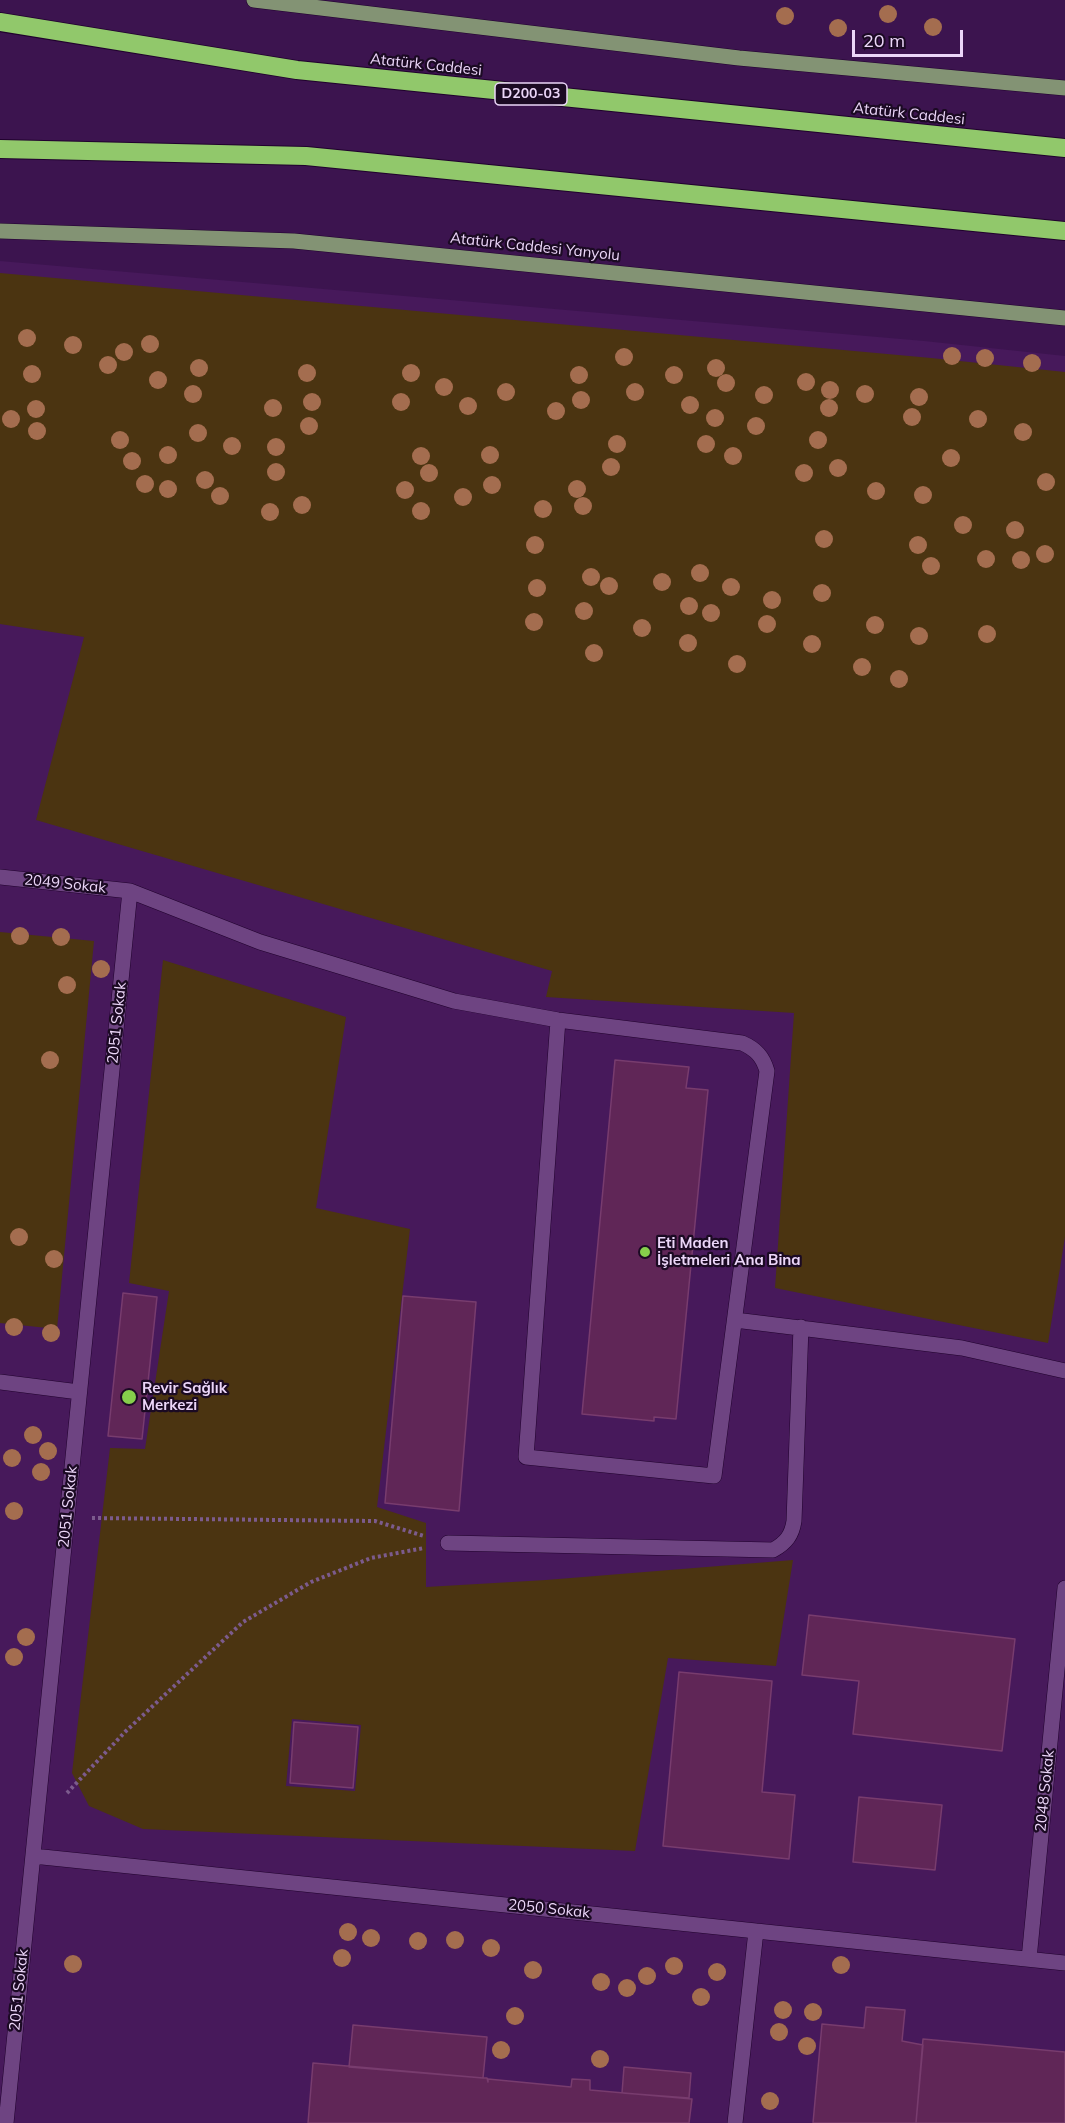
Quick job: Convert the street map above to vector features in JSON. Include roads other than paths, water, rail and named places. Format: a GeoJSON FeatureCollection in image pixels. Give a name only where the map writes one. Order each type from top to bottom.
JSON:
{"type":"FeatureCollection","features":[{"type":"Feature","properties":{"kind":"highway","name":"Atatürk Caddesi"},"geometry":{"type":"LineString","coordinates":[[0,22],[297,70],[1065,148]]}},
{"type":"Feature","properties":{"kind":"highway"},"geometry":{"type":"LineString","coordinates":[[0,150],[306,156],[1065,231]]}},
{"type":"Feature","properties":{"kind":"main road"},"geometry":{"type":"LineString","coordinates":[[254,0],[739,58],[1065,88]]}},
{"type":"Feature","properties":{"kind":"main road","name":"Atatürk Caddesi Yanyolu"},"geometry":{"type":"LineString","coordinates":[[0,231],[294,241],[1065,318]]}},
{"type":"Feature","properties":{"kind":"lane","name":"2049 Sokak"},"geometry":{"type":"LineString","coordinates":[[0,878],[130,891],[260,942],[454,1001],[558,1020],[742,1042],[751,1047],[764,1061],[767,1071],[735,1320]]}},
{"type":"Feature","properties":{"kind":"lane","name":"2051 Sokak"},"geometry":{"type":"LineString","coordinates":[[6,2123],[130,891]]}},
{"type":"Feature","properties":{"kind":"lane"},"geometry":{"type":"LineString","coordinates":[[558,1020],[526,1457],[714,1476],[735,1320],[962,1348],[1065,1371]]}},
{"type":"Feature","properties":{"kind":"lane"},"geometry":{"type":"LineString","coordinates":[[448,1543],[773,1550],[780,1546],[792,1532],[794,1521],[801,1327]]}},
{"type":"Feature","properties":{"kind":"lane"},"geometry":{"type":"LineString","coordinates":[[0,1382],[80,1392]]}},
{"type":"Feature","properties":{"kind":"lane","name":"2048 Sokak"},"geometry":{"type":"LineString","coordinates":[[1029,1959],[1061,1675],[1065,1588]]}},
{"type":"Feature","properties":{"kind":"lane","name":"2050 Sokak"},"geometry":{"type":"LineString","coordinates":[[33,1856],[1065,1963]]}},
{"type":"Feature","properties":{"kind":"lane"},"geometry":{"type":"LineString","coordinates":[[735,2123],[756,1931]]}},
{"type":"Feature","properties":{"kind":"place","name":"Eti Maden İşletmeleri Ana Bina"},"geometry":{"type":"Point","coordinates":[645,1252]}},
{"type":"Feature","properties":{"kind":"place","name":"Revir Sağlık Merkezi"},"geometry":{"type":"Point","coordinates":[129,1397]}}]}
